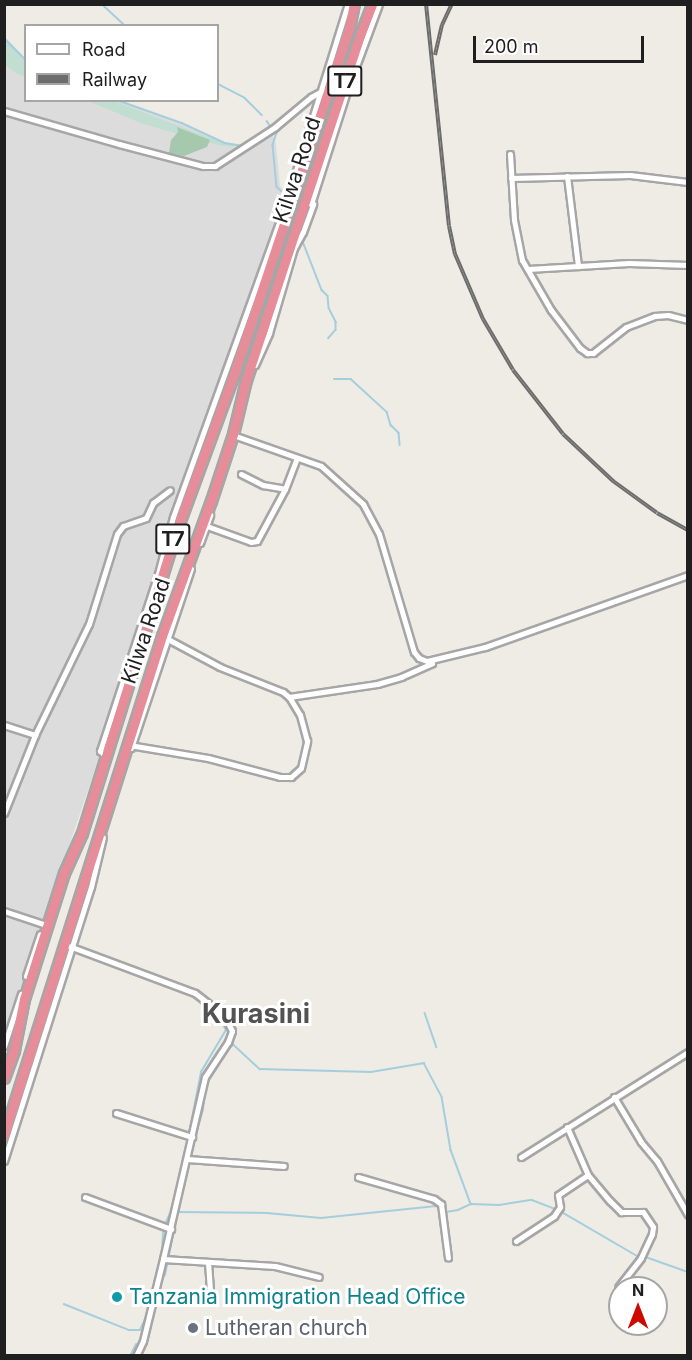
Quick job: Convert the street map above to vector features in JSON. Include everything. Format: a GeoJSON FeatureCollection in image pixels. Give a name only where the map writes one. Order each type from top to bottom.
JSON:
{"type":"FeatureCollection","features":[{"type":"Feature","properties":{"kind":"highway","name":"Kilwa Road"},"geometry":{"type":"LineString","coordinates":[[4,1078],[14,1050],[24,999],[63,873],[82,833],[174,537],[234,374],[324,91],[349,29],[354,4]]}},
{"type":"Feature","properties":{"kind":"highway","name":"Kilwa Road"},"geometry":{"type":"LineString","coordinates":[[4,1135],[69,946],[164,638],[205,526],[234,436],[246,380],[309,203],[372,4]]}},
{"type":"Feature","properties":{"kind":"street"},"geometry":{"type":"LineString","coordinates":[[4,111],[203,166],[214,166],[275,127],[300,105],[324,91],[348,4]]}},
{"type":"Feature","properties":{"kind":"street"},"geometry":{"type":"LineString","coordinates":[[309,203],[379,4]]}},
{"type":"Feature","properties":{"kind":"street"},"geometry":{"type":"LineString","coordinates":[[510,154],[519,249],[551,310],[580,348],[587,353],[593,352],[626,327],[647,318],[668,315],[687,320]]}},
{"type":"Feature","properties":{"kind":"street"},"geometry":{"type":"LineString","coordinates":[[512,177],[630,175],[687,182]]}},
{"type":"Feature","properties":{"kind":"street"},"geometry":{"type":"LineString","coordinates":[[567,176],[578,266]]}},
{"type":"Feature","properties":{"kind":"street"},"geometry":{"type":"LineString","coordinates":[[528,269],[671,262],[687,265]]}},
{"type":"Feature","properties":{"kind":"street"},"geometry":{"type":"LineString","coordinates":[[234,436],[321,466],[363,504],[379,534],[414,652],[419,658],[428,661],[485,647],[687,575]]}},
{"type":"Feature","properties":{"kind":"street"},"geometry":{"type":"LineString","coordinates":[[205,526],[255,542],[285,489],[297,458]]}},
{"type":"Feature","properties":{"kind":"street"},"geometry":{"type":"LineString","coordinates":[[241,474],[263,485],[285,489]]}},
{"type":"Feature","properties":{"kind":"street"},"geometry":{"type":"LineString","coordinates":[[4,813],[35,735],[89,624],[119,530],[146,518],[153,503],[170,490]]}},
{"type":"Feature","properties":{"kind":"street"},"geometry":{"type":"LineString","coordinates":[[130,745],[208,758],[291,777],[301,768],[307,741],[300,715],[289,697],[283,692],[220,667],[164,638]]}},
{"type":"Feature","properties":{"kind":"street"},"geometry":{"type":"LineString","coordinates":[[289,697],[377,684],[401,677],[441,658]]}},
{"type":"Feature","properties":{"kind":"street"},"geometry":{"type":"LineString","coordinates":[[4,725],[35,735]]}},
{"type":"Feature","properties":{"kind":"street"},"geometry":{"type":"LineString","coordinates":[[4,793],[11,795]]}},
{"type":"Feature","properties":{"kind":"street"},"geometry":{"type":"LineString","coordinates":[[4,911],[48,926],[4,1046]]}},
{"type":"Feature","properties":{"kind":"street"},"geometry":{"type":"LineString","coordinates":[[4,1161],[69,946],[195,993],[214,1008],[230,1026],[232,1036],[205,1077],[164,1259],[143,1341],[136,1356]]}},
{"type":"Feature","properties":{"kind":"street"},"geometry":{"type":"LineString","coordinates":[[521,1157],[687,1052]]}},
{"type":"Feature","properties":{"kind":"street"},"geometry":{"type":"LineString","coordinates":[[614,1097],[641,1142],[657,1161],[687,1215]]}},
{"type":"Feature","properties":{"kind":"street"},"geometry":{"type":"LineString","coordinates":[[116,1113],[192,1137]]}},
{"type":"Feature","properties":{"kind":"street"},"geometry":{"type":"LineString","coordinates":[[567,1127],[588,1175],[617,1210],[626,1213],[643,1212],[652,1227],[652,1234],[641,1258],[627,1276]]}},
{"type":"Feature","properties":{"kind":"street"},"geometry":{"type":"LineString","coordinates":[[187,1159],[284,1166]]}},
{"type":"Feature","properties":{"kind":"street"},"geometry":{"type":"LineString","coordinates":[[516,1241],[554,1216],[560,1207],[558,1196],[588,1175]]}},
{"type":"Feature","properties":{"kind":"street"},"geometry":{"type":"LineString","coordinates":[[358,1177],[434,1199],[441,1204],[448,1258]]}},
{"type":"Feature","properties":{"kind":"street"},"geometry":{"type":"LineString","coordinates":[[85,1197],[171,1229]]}},
{"type":"Feature","properties":{"kind":"street"},"geometry":{"type":"LineString","coordinates":[[164,1259],[275,1266],[319,1277]]}},
{"type":"Feature","properties":{"kind":"street"},"geometry":{"type":"LineString","coordinates":[[208,1262],[210,1291]]}},
{"type":"Feature","properties":{"kind":"shaded area"},"geometry":{"type":"Polygon","coordinates":[[[5,45],[24,59],[24,102],[122,102],[183,124],[226,143],[248,147],[272,133],[276,144],[280,186],[289,197],[5,1035],[5,45]]]}},
{"type":"Feature","properties":{"kind":"green space"},"geometry":{"type":"Polygon","coordinates":[[[5,37],[24,57],[24,77],[5,64],[5,37]]]}},
{"type":"Feature","properties":{"kind":"green space"},"geometry":{"type":"Polygon","coordinates":[[[90,102],[117,102],[224,143],[245,147],[222,146],[143,124],[90,102]]]}},
{"type":"Feature","properties":{"kind":"green space"},"geometry":{"type":"Polygon","coordinates":[[[177,127],[210,140],[207,147],[184,156],[169,153],[171,140],[178,132],[177,127]]]}},
{"type":"Feature","properties":{"kind":"waterway"},"geometry":{"type":"LineString","coordinates":[[102,4],[124,24]]}},
{"type":"Feature","properties":{"kind":"waterway"},"geometry":{"type":"LineString","coordinates":[[374,30],[378,14]]}},
{"type":"Feature","properties":{"kind":"waterway"},"geometry":{"type":"LineString","coordinates":[[4,38],[24,58]]}},
{"type":"Feature","properties":{"kind":"waterway"},"geometry":{"type":"LineString","coordinates":[[219,85],[245,98],[262,115]]}},
{"type":"Feature","properties":{"kind":"waterway"},"geometry":{"type":"LineString","coordinates":[[123,102],[182,123],[225,143],[243,146]]}},
{"type":"Feature","properties":{"kind":"waterway"},"geometry":{"type":"LineString","coordinates":[[267,121],[271,127]]}},
{"type":"Feature","properties":{"kind":"waterway"},"geometry":{"type":"LineString","coordinates":[[277,133],[273,145],[277,187],[286,195]]}},
{"type":"Feature","properties":{"kind":"waterway"},"geometry":{"type":"LineString","coordinates":[[267,135],[277,133]]}},
{"type":"Feature","properties":{"kind":"waterway"},"geometry":{"type":"LineString","coordinates":[[302,239],[322,290],[328,296],[329,308],[336,322],[336,330],[329,338]]}},
{"type":"Feature","properties":{"kind":"waterway"},"geometry":{"type":"LineString","coordinates":[[334,379],[351,379],[387,412],[391,425],[399,433],[400,445]]}},
{"type":"Feature","properties":{"kind":"waterway"},"geometry":{"type":"LineString","coordinates":[[189,1134],[201,1072],[226,1030],[215,1013]]}},
{"type":"Feature","properties":{"kind":"waterway"},"geometry":{"type":"LineString","coordinates":[[425,1013],[437,1047]]}},
{"type":"Feature","properties":{"kind":"waterway"},"geometry":{"type":"LineString","coordinates":[[222,1056],[233,1044],[260,1069],[371,1072],[424,1063],[442,1097],[451,1150],[471,1204]]}},
{"type":"Feature","properties":{"kind":"waterway"},"geometry":{"type":"LineString","coordinates":[[190,1155],[203,1110],[205,1088]]}},
{"type":"Feature","properties":{"kind":"waterway"},"geometry":{"type":"LineString","coordinates":[[186,1149],[188,1139]]}},
{"type":"Feature","properties":{"kind":"waterway"},"geometry":{"type":"LineString","coordinates":[[185,1173],[189,1163]]}},
{"type":"Feature","properties":{"kind":"waterway"},"geometry":{"type":"LineString","coordinates":[[159,1283],[165,1275],[184,1178]]}},
{"type":"Feature","properties":{"kind":"waterway"},"geometry":{"type":"LineString","coordinates":[[446,1212],[471,1204],[499,1205],[532,1200],[555,1209]]}},
{"type":"Feature","properties":{"kind":"waterway"},"geometry":{"type":"LineString","coordinates":[[178,1212],[267,1213],[321,1218],[438,1206]]}},
{"type":"Feature","properties":{"kind":"waterway"},"geometry":{"type":"LineString","coordinates":[[166,1222],[172,1209]]}},
{"type":"Feature","properties":{"kind":"waterway"},"geometry":{"type":"LineString","coordinates":[[560,1211],[639,1257]]}},
{"type":"Feature","properties":{"kind":"waterway"},"geometry":{"type":"LineString","coordinates":[[162,1252],[163,1233]]}},
{"type":"Feature","properties":{"kind":"waterway"},"geometry":{"type":"LineString","coordinates":[[643,1256],[688,1272]]}},
{"type":"Feature","properties":{"kind":"waterway"},"geometry":{"type":"LineString","coordinates":[[153,1312],[157,1294]]}},
{"type":"Feature","properties":{"kind":"waterway"},"geometry":{"type":"LineString","coordinates":[[64,1304],[129,1330],[140,1330],[147,1315]]}},
{"type":"Feature","properties":{"kind":"waterway"},"geometry":{"type":"LineString","coordinates":[[130,1356],[136,1344]]}},
{"type":"Feature","properties":{"kind":"railway"},"geometry":{"type":"LineString","coordinates":[[426,4],[449,226],[455,254],[483,319],[513,370],[563,434],[613,481],[657,513],[688,530]]}},
{"type":"Feature","properties":{"kind":"railway"},"geometry":{"type":"LineString","coordinates":[[435,55],[442,25],[452,4]]}},
{"type":"Feature","properties":{"kind":"place","name":"Tanzania Immigration Head Office"},"geometry":{"type":"Point","coordinates":[117,1297]}},
{"type":"Feature","properties":{"kind":"place","name":"Lutheran church"},"geometry":{"type":"Point","coordinates":[193,1328]}},
{"type":"Feature","properties":{"kind":"district","name":"Kurasini"},"geometry":{"type":"Point","coordinates":[256,1014]}}]}
